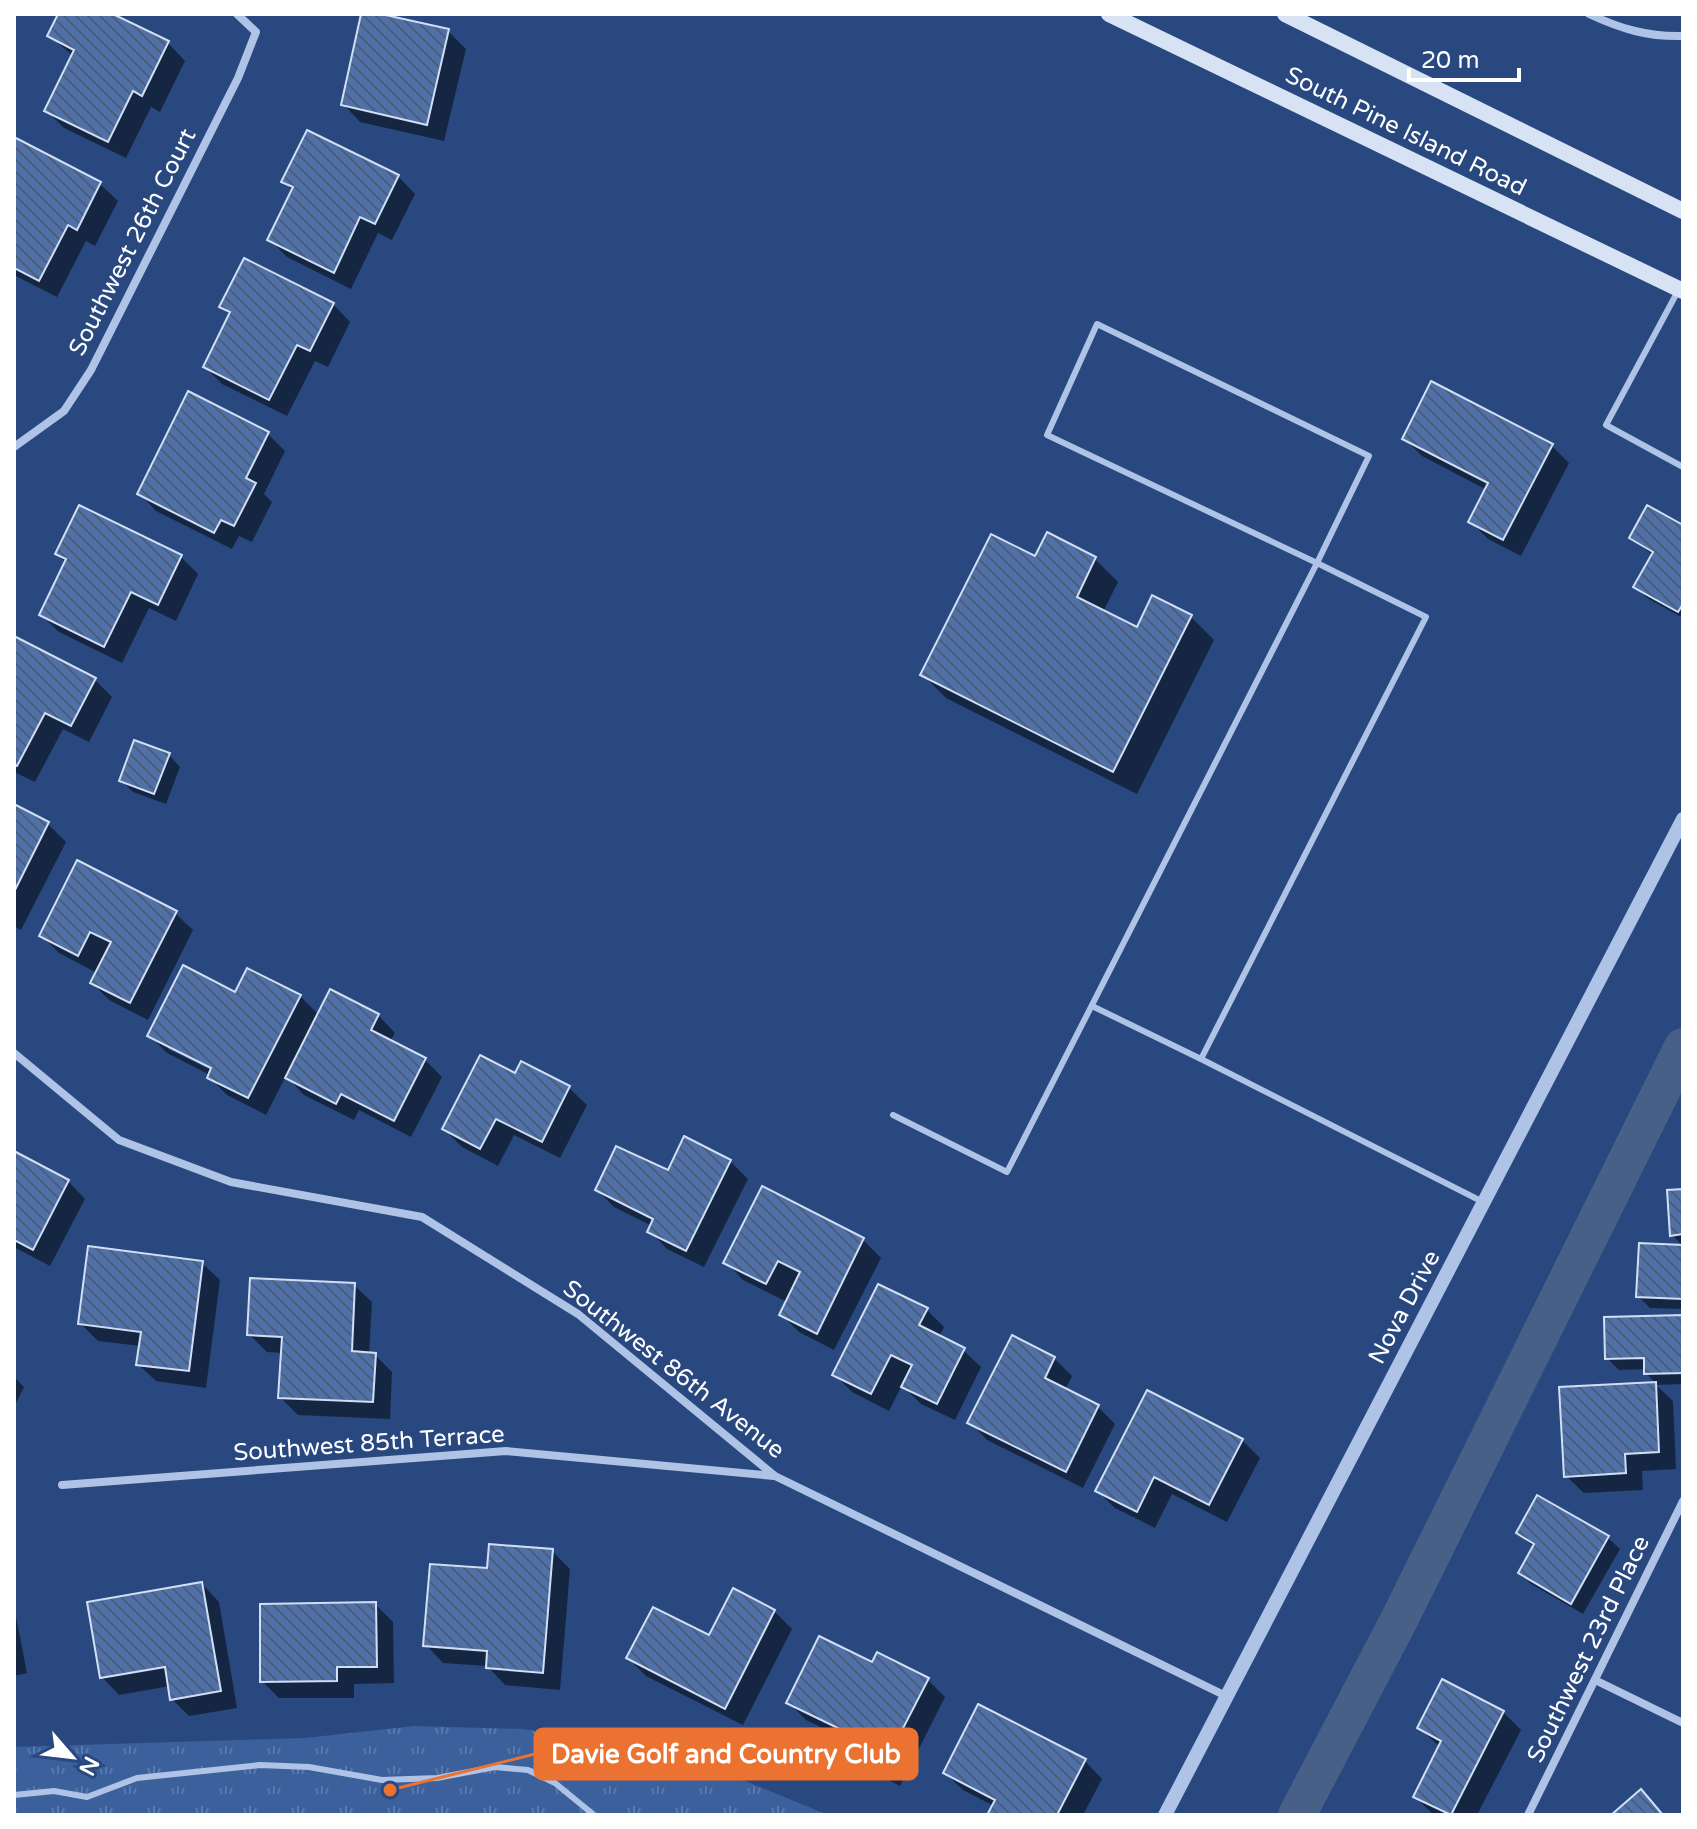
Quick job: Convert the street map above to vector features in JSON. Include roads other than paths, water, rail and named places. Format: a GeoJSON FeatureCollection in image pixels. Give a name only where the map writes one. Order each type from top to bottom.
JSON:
{"type":"FeatureCollection","features":[{"type":"Feature","properties":{"kind":"main road","name":"South Pine Island Road"},"geometry":{"type":"LineString","coordinates":[[1109,14],[1681,290]]}},
{"type":"Feature","properties":{"kind":"main road"},"geometry":{"type":"LineString","coordinates":[[1285,14],[1683,211]]}},
{"type":"Feature","properties":{"kind":"street","name":"Southwest 26th Court"},"geometry":{"type":"LineString","coordinates":[[14,447],[64,411],[91,370],[238,78],[256,32],[237,14]]}},
{"type":"Feature","properties":{"kind":"street"},"geometry":{"type":"LineString","coordinates":[[1589,14],[1630,32],[1656,37],[1683,36]]}},
{"type":"Feature","properties":{"kind":"street","name":"Nova Drive"},"geometry":{"type":"LineString","coordinates":[[1165,1815],[1683,819]]}},
{"type":"Feature","properties":{"kind":"street","name":"Southwest 86th Avenue"},"geometry":{"type":"LineString","coordinates":[[14,1053],[119,1140],[231,1182],[422,1217],[578,1314],[775,1476],[1226,1696]]}},
{"type":"Feature","properties":{"kind":"street","name":"Southwest 85th Terrace"},"geometry":{"type":"LineString","coordinates":[[62,1485],[506,1451],[775,1476]]}},
{"type":"Feature","properties":{"kind":"street","name":"Southwest 23rd Place"},"geometry":{"type":"LineString","coordinates":[[1528,1815],[1683,1501]]}},
{"type":"Feature","properties":{"kind":"street"},"geometry":{"type":"LineString","coordinates":[[1595,1680],[1683,1723]]}},
{"type":"Feature","properties":{"kind":"lane"},"geometry":{"type":"LineString","coordinates":[[1681,290],[1606,425],[1683,467]]}},
{"type":"Feature","properties":{"kind":"lane"},"geometry":{"type":"LineString","coordinates":[[893,1115],[1007,1172],[1317,563],[1369,456],[1097,324],[1047,435],[1317,563],[1426,617],[1201,1059]]}},
{"type":"Feature","properties":{"kind":"lane"},"geometry":{"type":"LineString","coordinates":[[1092,1006],[1483,1202]]}},
{"type":"Feature","properties":{"kind":"lane"},"geometry":{"type":"LineString","coordinates":[[14,1795],[54,1791],[87,1797],[137,1778],[260,1765],[309,1767],[382,1780],[437,1778],[495,1767],[528,1770],[555,1783],[594,1815]]}},
{"type":"Feature","properties":{"kind":"waterway"},"geometry":{"type":"LineString","coordinates":[[1297,1815],[1399,1620],[1683,1047]]}},
{"type":"Feature","properties":{"kind":"place","name":"Davie Golf and Country Club"},"geometry":{"type":"Point","coordinates":[390,1790]}}]}
